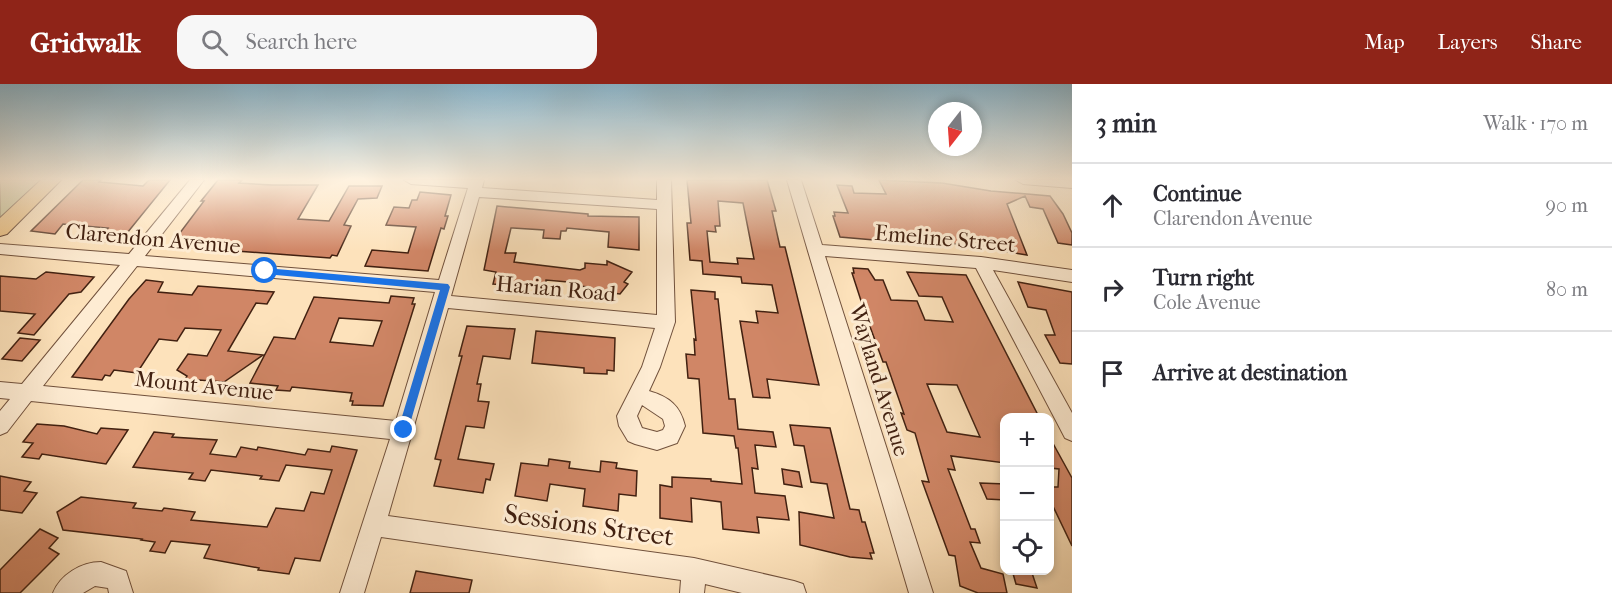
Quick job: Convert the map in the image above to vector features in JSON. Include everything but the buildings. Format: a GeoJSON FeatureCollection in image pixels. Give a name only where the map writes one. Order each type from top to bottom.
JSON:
{"type":"FeatureCollection","features":[{"type":"Feature","properties":{"kind":"main road"},"geometry":{"type":"LineString","coordinates":[[0,229],[27,204]]}},
{"type":"Feature","properties":{"kind":"street"},"geometry":{"type":"LineString","coordinates":[[0,426],[178,204]]}},
{"type":"Feature","properties":{"kind":"street"},"geometry":{"type":"LineString","coordinates":[[352,593],[404,430],[470,204]]}},
{"type":"Feature","properties":{"kind":"street"},"geometry":{"type":"LineString","coordinates":[[638,396],[662,340],[666,322],[664,205],[652,204]]}},
{"type":"Feature","properties":{"kind":"street","name":"Wayland Avenue"},"geometry":{"type":"LineString","coordinates":[[801,204],[921,593]]}},
{"type":"Feature","properties":{"kind":"street","name":"Clarendon Avenue"},"geometry":{"type":"LineString","coordinates":[[0,249],[444,294]]}},
{"type":"Feature","properties":{"kind":"street","name":"Emeline Street"},"geometry":{"type":"LineString","coordinates":[[814,250],[981,263],[1072,276]]}},
{"type":"Feature","properties":{"kind":"street"},"geometry":{"type":"LineString","coordinates":[[981,263],[1072,432]]}},
{"type":"Feature","properties":{"kind":"street","name":"Harian Road"},"geometry":{"type":"LineString","coordinates":[[444,294],[666,322]]}},
{"type":"Feature","properties":{"kind":"street","name":"Mount Avenue"},"geometry":{"type":"LineString","coordinates":[[0,390],[404,430]]}},
{"type":"Feature","properties":{"kind":"street","name":"Sessions Street"},"geometry":{"type":"LineString","coordinates":[[374,525],[693,582],[794,593]]}},
{"type":"Feature","properties":{"kind":"street"},"geometry":{"type":"LineString","coordinates":[[65,593],[80,579],[100,572],[118,579],[122,593]]}},
{"type":"Feature","properties":{"kind":"green space"},"geometry":{"type":"Polygon","coordinates":[[[0,204],[17,204],[0,220],[0,204]]]}},
{"type":"Feature","properties":{"kind":"route"},"geometry":{"type":"LineString","coordinates":[[265,271],[445,287],[404,430]]}}]}
